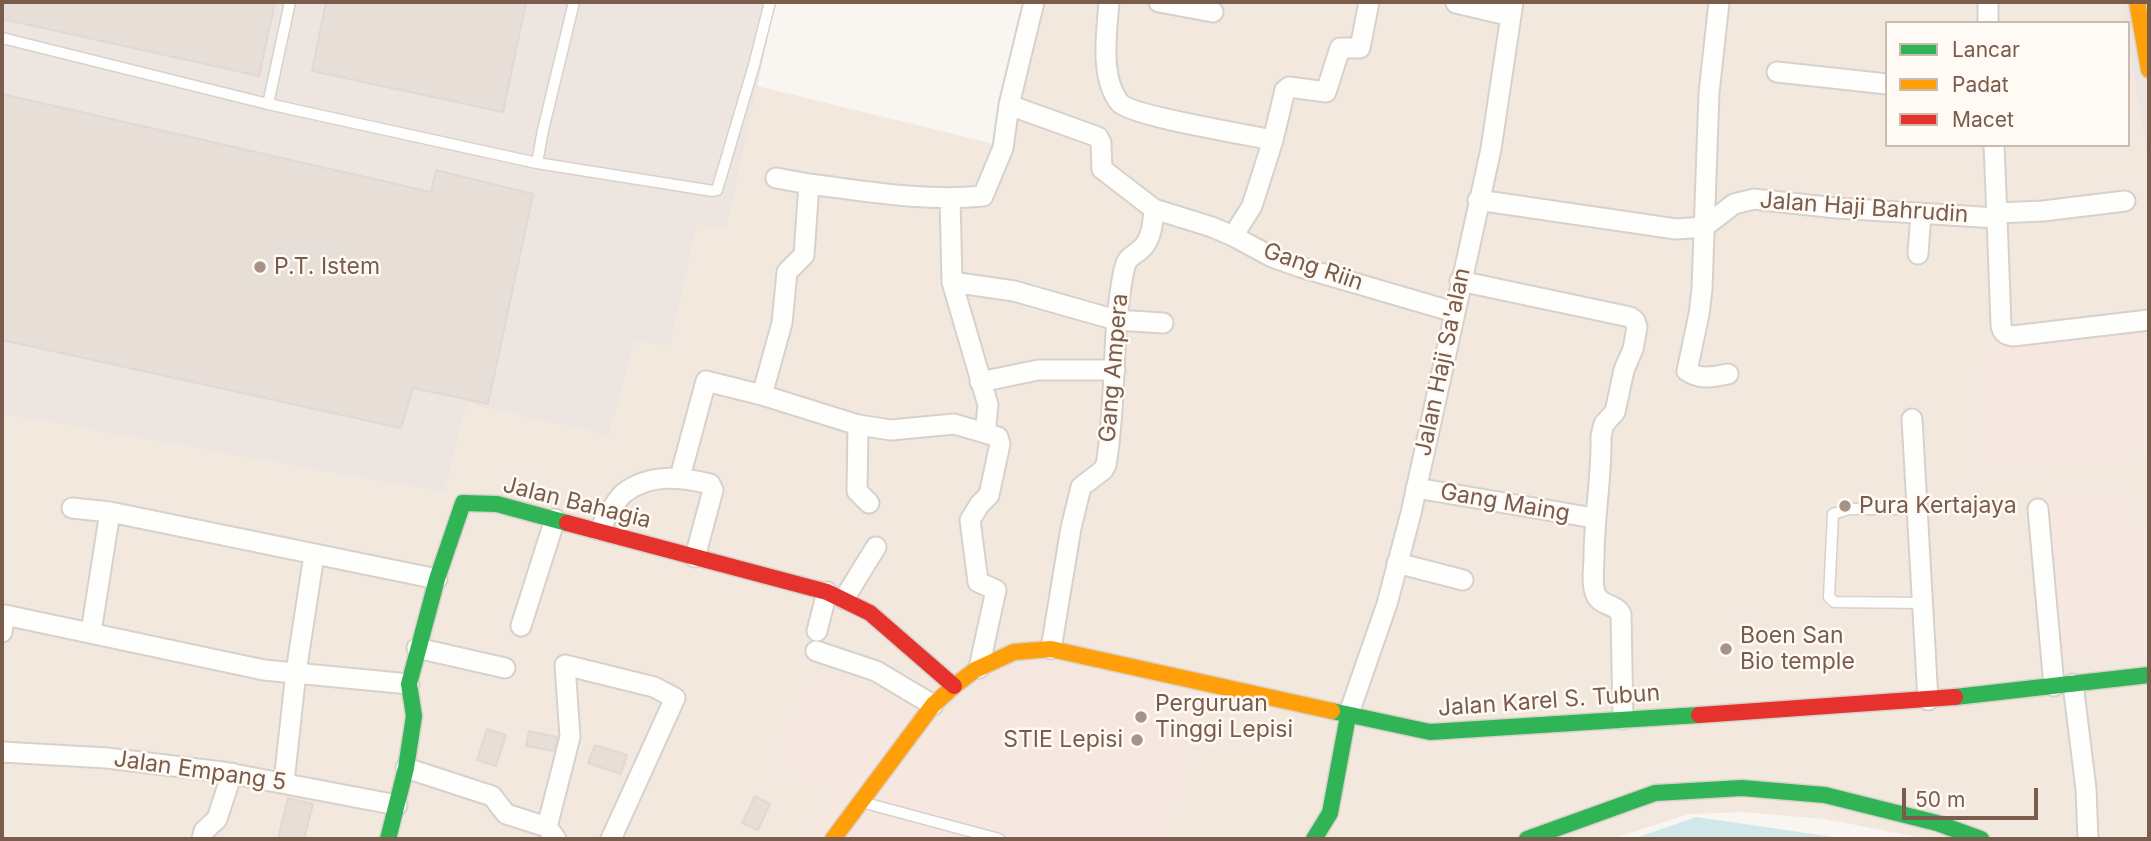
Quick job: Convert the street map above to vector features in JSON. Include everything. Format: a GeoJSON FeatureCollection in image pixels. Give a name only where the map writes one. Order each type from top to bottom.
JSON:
{"type":"FeatureCollection","features":[{"type":"Feature","properties":{"kind":"main road"},"geometry":{"type":"LineString","coordinates":[[2137,2],[2149,70]]}},
{"type":"Feature","properties":{"kind":"main road","name":"Jalan Bahagia"},"geometry":{"type":"LineString","coordinates":[[388,839],[414,716],[409,684],[417,648],[463,503],[496,504],[836,596],[870,613],[954,687]]}},
{"type":"Feature","properties":{"kind":"main road","name":"Jalan Karel S. Tubun"},"geometry":{"type":"LineString","coordinates":[[833,839],[933,705],[979,668],[1014,652],[1051,649],[1430,732],[1928,700],[2149,675]]}},
{"type":"Feature","properties":{"kind":"main road"},"geometry":{"type":"LineString","coordinates":[[1314,839],[1329,813],[1348,716]]}},
{"type":"Feature","properties":{"kind":"main road"},"geometry":{"type":"LineString","coordinates":[[1527,839],[1655,793],[1742,788],[1825,795],[1937,823],[1981,839]]}},
{"type":"Feature","properties":{"kind":"street"},"geometry":{"type":"LineString","coordinates":[[776,178],[880,193],[950,198],[983,196],[1003,148],[1009,105],[1034,2]]}},
{"type":"Feature","properties":{"kind":"street"},"geometry":{"type":"LineString","coordinates":[[1110,2],[1104,54],[1111,84],[1120,103],[1130,109],[1186,123],[1273,140]]}},
{"type":"Feature","properties":{"kind":"street"},"geometry":{"type":"LineString","coordinates":[[1160,2],[1213,12]]}},
{"type":"Feature","properties":{"kind":"street","name":"Gang Riin"},"geometry":{"type":"LineString","coordinates":[[1369,2],[1360,48],[1339,48],[1326,92],[1287,88],[1252,206],[1233,236],[1272,257],[1300,267],[1454,312]]}},
{"type":"Feature","properties":{"kind":"street"},"geometry":{"type":"LineString","coordinates":[[1719,2],[1709,93],[1699,314],[1687,370],[1697,376],[1710,378],[1728,374]]}},
{"type":"Feature","properties":{"kind":"street"},"geometry":{"type":"LineString","coordinates":[[1988,2],[1988,21]]}},
{"type":"Feature","properties":{"kind":"street"},"geometry":{"type":"LineString","coordinates":[[1456,3],[1512,9]]}},
{"type":"Feature","properties":{"kind":"street","name":"Jalan Haji Sa'alan"},"geometry":{"type":"LineString","coordinates":[[1348,716],[1387,604],[1416,488],[1491,149],[1512,9]]}},
{"type":"Feature","properties":{"kind":"street"},"geometry":{"type":"LineString","coordinates":[[1777,72],[1885,84]]}},
{"type":"Feature","properties":{"kind":"street"},"geometry":{"type":"LineString","coordinates":[[1009,105],[1098,137],[1102,169],[1154,209],[1212,226],[1233,236]]}},
{"type":"Feature","properties":{"kind":"street"},"geometry":{"type":"LineString","coordinates":[[1994,147],[1997,215],[2125,201]]}},
{"type":"Feature","properties":{"kind":"street"},"geometry":{"type":"LineString","coordinates":[[762,395],[782,323],[787,272],[804,255],[809,184]]}},
{"type":"Feature","properties":{"kind":"street"},"geometry":{"type":"LineString","coordinates":[[950,198],[953,282],[988,405],[985,433]]}},
{"type":"Feature","properties":{"kind":"street"},"geometry":{"type":"LineString","coordinates":[[1478,200],[1676,229],[1704,227]]}},
{"type":"Feature","properties":{"kind":"street","name":"Jalan Haji Bahrudin"},"geometry":{"type":"LineString","coordinates":[[1704,227],[1734,204],[1754,200],[1921,213],[1997,215],[2001,325],[2006,335],[2149,320]]}},
{"type":"Feature","properties":{"kind":"street","name":"Gang Ampera"},"geometry":{"type":"LineString","coordinates":[[1051,649],[1071,528],[1081,487],[1106,465],[1115,370],[1116,320],[1127,259],[1143,247],[1147,240],[1154,209]]}},
{"type":"Feature","properties":{"kind":"street"},"geometry":{"type":"LineString","coordinates":[[1918,254],[1921,213]]}},
{"type":"Feature","properties":{"kind":"street"},"geometry":{"type":"LineString","coordinates":[[1460,281],[1630,317],[1635,321],[1637,327],[1633,349],[1624,370],[1615,412],[1604,424],[1601,436],[1594,518],[1596,596],[1618,608],[1621,614],[1623,719]]}},
{"type":"Feature","properties":{"kind":"street"},"geometry":{"type":"LineString","coordinates":[[953,282],[1014,291],[1116,320],[1163,323]]}},
{"type":"Feature","properties":{"kind":"street"},"geometry":{"type":"LineString","coordinates":[[981,382],[1038,370],[1115,370]]}},
{"type":"Feature","properties":{"kind":"street"},"geometry":{"type":"LineString","coordinates":[[680,477],[706,381],[762,395],[858,425],[891,430],[954,424],[998,437],[1000,444],[989,495],[974,512],[969,527],[978,582],[996,590],[979,668]]}},
{"type":"Feature","properties":{"kind":"street"},"geometry":{"type":"LineString","coordinates":[[1912,419],[1928,700]]}},
{"type":"Feature","properties":{"kind":"street"},"geometry":{"type":"LineString","coordinates":[[858,425],[857,491],[869,503]]}},
{"type":"Feature","properties":{"kind":"street"},"geometry":{"type":"LineString","coordinates":[[598,530],[622,494],[638,485],[680,477],[710,484],[713,488],[695,557]]}},
{"type":"Feature","properties":{"kind":"street","name":"Gang Maing"},"geometry":{"type":"LineString","coordinates":[[1416,488],[1594,518]]}},
{"type":"Feature","properties":{"kind":"street"},"geometry":{"type":"LineString","coordinates":[[72,508],[110,512],[437,579]]}},
{"type":"Feature","properties":{"kind":"street"},"geometry":{"type":"LineString","coordinates":[[2038,509],[2063,685],[2086,789],[2088,839]]}},
{"type":"Feature","properties":{"kind":"street"},"geometry":{"type":"LineString","coordinates":[[92,632],[110,512]]}},
{"type":"Feature","properties":{"kind":"street"},"geometry":{"type":"LineString","coordinates":[[521,626],[555,519]]}},
{"type":"Feature","properties":{"kind":"street"},"geometry":{"type":"LineString","coordinates":[[817,631],[836,596],[876,547]]}},
{"type":"Feature","properties":{"kind":"street"},"geometry":{"type":"LineString","coordinates":[[284,782],[296,672],[314,555]]}},
{"type":"Feature","properties":{"kind":"street"},"geometry":{"type":"LineString","coordinates":[[1397,564],[1463,580]]}},
{"type":"Feature","properties":{"kind":"street"},"geometry":{"type":"LineString","coordinates":[[2,632],[5,615],[264,670],[409,684]]}},
{"type":"Feature","properties":{"kind":"street"},"geometry":{"type":"LineString","coordinates":[[417,648],[505,668]]}},
{"type":"Feature","properties":{"kind":"street"},"geometry":{"type":"LineString","coordinates":[[816,651],[876,671],[933,705]]}},
{"type":"Feature","properties":{"kind":"street"},"geometry":{"type":"LineString","coordinates":[[405,768],[492,796],[506,814],[551,833],[570,737],[565,665],[654,687],[675,698],[611,839]]}},
{"type":"Feature","properties":{"kind":"street","name":"Jalan Empang 5"},"geometry":{"type":"LineString","coordinates":[[2,752],[107,758],[232,774],[397,804]]}},
{"type":"Feature","properties":{"kind":"street"},"geometry":{"type":"LineString","coordinates":[[202,839],[204,831],[217,819],[232,774]]}},
{"type":"Feature","properties":{"kind":"lane"},"geometry":{"type":"LineString","coordinates":[[268,104],[290,2]]}},
{"type":"Feature","properties":{"kind":"lane"},"geometry":{"type":"LineString","coordinates":[[537,163],[574,2]]}},
{"type":"Feature","properties":{"kind":"lane"},"geometry":{"type":"LineString","coordinates":[[2,38],[268,104],[537,163],[712,191],[717,190],[770,2]]}},
{"type":"Feature","properties":{"kind":"lane"},"geometry":{"type":"LineString","coordinates":[[1917,509],[1849,509],[1833,513],[1829,597],[1834,602],[1923,603]]}},
{"type":"Feature","properties":{"kind":"lane"},"geometry":{"type":"LineString","coordinates":[[862,803],[999,839]]}},
{"type":"Feature","properties":{"kind":"shaded area"},"geometry":{"type":"Polygon","coordinates":[[[2,2],[775,2],[727,228],[697,224],[670,347],[635,342],[609,436],[467,404],[445,493],[2,414],[2,2]]]}},
{"type":"Feature","properties":{"kind":"shaded area"},"geometry":{"type":"Polygon","coordinates":[[[1029,2],[2121,2],[2125,21],[1885,21],[1885,147],[2130,147],[2130,53],[2149,169],[2149,318],[1975,470],[2149,454],[2149,525],[2132,527],[2048,665],[2149,658],[2149,839],[1927,839],[1825,819],[1743,812],[1689,814],[1611,839],[2,839],[2,414],[445,493],[467,404],[609,436],[635,342],[670,347],[697,223],[727,228],[757,86],[994,144],[1029,2]]]}},
{"type":"Feature","properties":{"kind":"shaded area"},"geometry":{"type":"Polygon","coordinates":[[[2121,2],[2149,2],[2149,169],[2130,53],[2130,21],[2125,21],[2121,2]]]}},
{"type":"Feature","properties":{"kind":"shaded area"},"geometry":{"type":"Polygon","coordinates":[[[2149,318],[2149,454],[1975,470],[1987,335],[2149,318]]]}},
{"type":"Feature","properties":{"kind":"shaded area"},"geometry":{"type":"Polygon","coordinates":[[[2128,491],[2132,527],[2149,525],[2149,658],[2048,665],[2046,496],[2128,491]]]}},
{"type":"Feature","properties":{"kind":"shaded area"},"geometry":{"type":"Polygon","coordinates":[[[1028,660],[1207,694],[1162,839],[805,839],[842,791],[776,771],[811,672],[863,685],[948,719],[968,696],[1028,660]]]}},
{"type":"Feature","properties":{"kind":"water"},"geometry":{"type":"Polygon","coordinates":[[[1696,817],[1847,839],[1633,839],[1696,817]]]}},
{"type":"Feature","properties":{"kind":"building"},"geometry":{"type":"Polygon","coordinates":[[[2,2],[275,2],[259,76],[2,19],[2,2]]]}},
{"type":"Feature","properties":{"kind":"building"},"geometry":{"type":"Polygon","coordinates":[[[326,2],[526,2],[503,112],[312,71],[326,2]]]}},
{"type":"Feature","properties":{"kind":"building","name":"P.T. Istem"},"geometry":{"type":"Polygon","coordinates":[[[2,94],[431,192],[436,170],[533,194],[488,404],[413,388],[401,428],[2,340],[2,94]]]}},
{"type":"Feature","properties":{"kind":"building"},"geometry":{"type":"Polygon","coordinates":[[[487,729],[506,735],[496,766],[477,760],[487,729]]]}},
{"type":"Feature","properties":{"kind":"building"},"geometry":{"type":"Polygon","coordinates":[[[529,731],[557,737],[554,751],[526,746],[529,731]]]}},
{"type":"Feature","properties":{"kind":"building"},"geometry":{"type":"Polygon","coordinates":[[[595,745],[627,755],[621,774],[588,763],[595,745]]]}},
{"type":"Feature","properties":{"kind":"building"},"geometry":{"type":"Polygon","coordinates":[[[755,796],[770,804],[758,830],[742,823],[755,796]]]}},
{"type":"Feature","properties":{"kind":"building"},"geometry":{"type":"Polygon","coordinates":[[[288,798],[313,804],[304,839],[278,839],[288,798]]]}},
{"type":"Feature","properties":{"kind":"traffic: fast"},"geometry":{"type":"LineString","coordinates":[[388,839],[406,768],[414,716],[409,684],[437,579],[463,503],[497,504],[567,523]]}},
{"type":"Feature","properties":{"kind":"traffic: fast"},"geometry":{"type":"LineString","coordinates":[[1955,697],[2149,675]]}},
{"type":"Feature","properties":{"kind":"traffic: fast"},"geometry":{"type":"LineString","coordinates":[[1332,711],[1430,732],[1699,715]]}},
{"type":"Feature","properties":{"kind":"traffic: fast"},"geometry":{"type":"LineString","coordinates":[[1314,839],[1330,813],[1348,716]]}},
{"type":"Feature","properties":{"kind":"traffic: fast"},"geometry":{"type":"LineString","coordinates":[[1527,839],[1655,793],[1742,788],[1825,795],[1937,823],[1981,839]]}},
{"type":"Feature","properties":{"kind":"traffic: slow"},"geometry":{"type":"LineString","coordinates":[[2137,2],[2149,70]]}},
{"type":"Feature","properties":{"kind":"traffic: slow"},"geometry":{"type":"LineString","coordinates":[[833,839],[933,705],[975,670],[1014,652],[1051,649],[1332,711]]}},
{"type":"Feature","properties":{"kind":"traffic: jam"},"geometry":{"type":"LineString","coordinates":[[567,523],[827,592],[870,613],[954,686]]}},
{"type":"Feature","properties":{"kind":"traffic: jam"},"geometry":{"type":"LineString","coordinates":[[1699,715],[1955,697]]}},
{"type":"Feature","properties":{"kind":"place","name":"P.T. Istem"},"geometry":{"type":"Point","coordinates":[260,267]}},
{"type":"Feature","properties":{"kind":"place","name":"Pura Kertajaya"},"geometry":{"type":"Point","coordinates":[1845,506]}},
{"type":"Feature","properties":{"kind":"place","name":"Boen San Bio temple"},"geometry":{"type":"Point","coordinates":[1726,649]}},
{"type":"Feature","properties":{"kind":"place","name":"Perguruan Tinggi Lepisi"},"geometry":{"type":"Point","coordinates":[1141,717]}},
{"type":"Feature","properties":{"kind":"place","name":"STIE Lepisi"},"geometry":{"type":"Point","coordinates":[1137,740]}}]}
